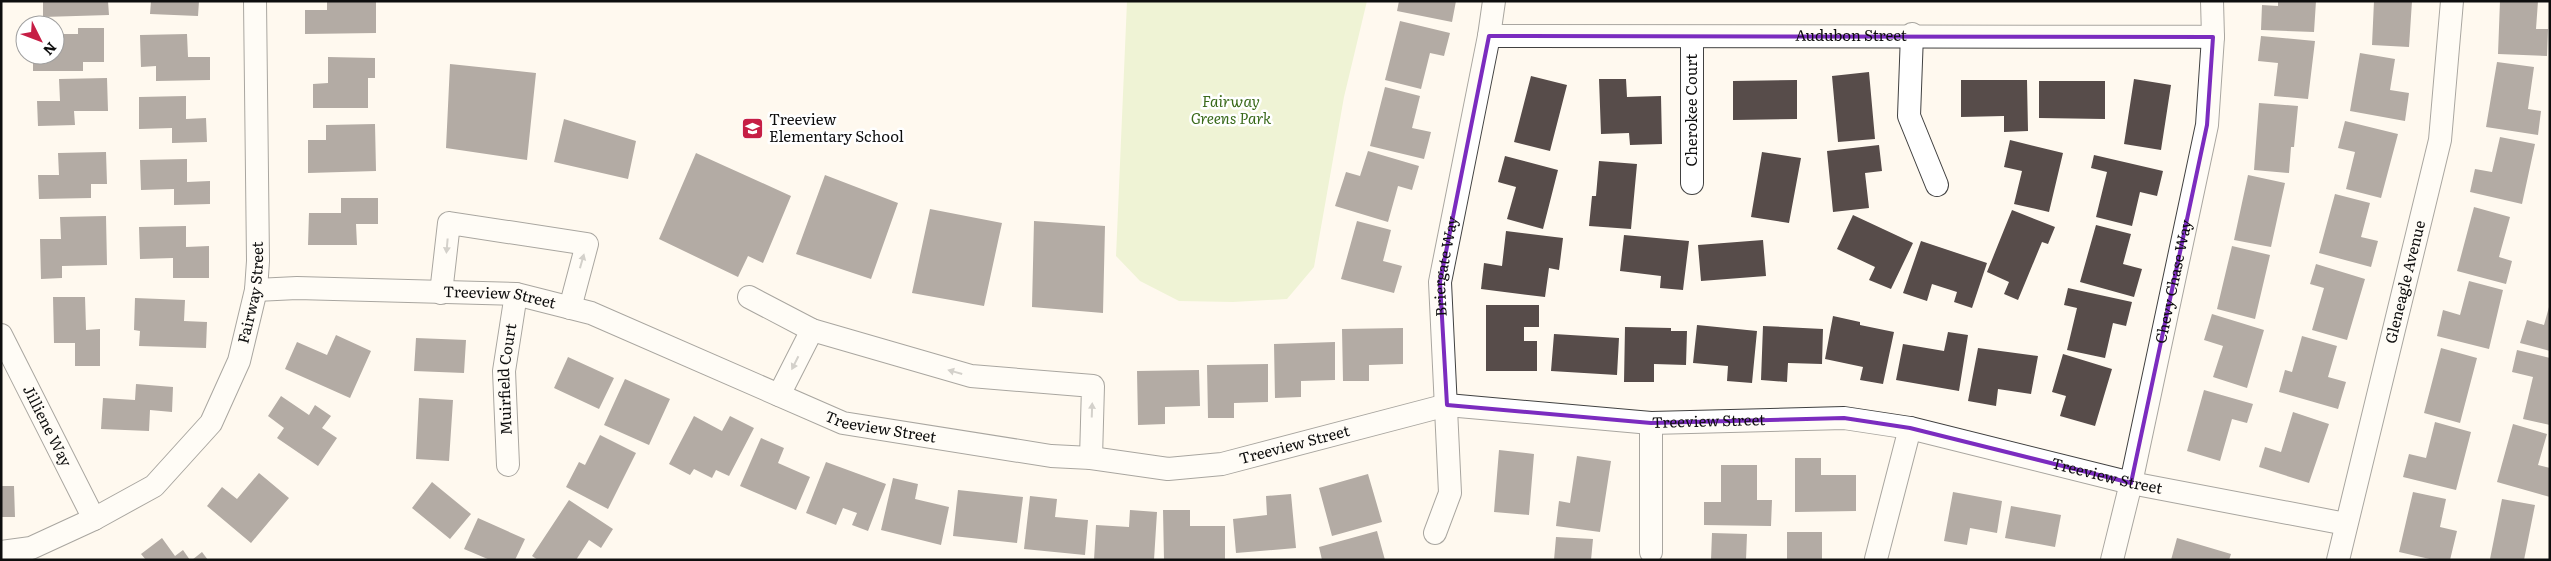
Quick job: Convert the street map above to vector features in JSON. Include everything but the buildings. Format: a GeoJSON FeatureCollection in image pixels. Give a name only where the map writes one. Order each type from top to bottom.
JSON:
{"type":"FeatureCollection","features":[{"type":"Feature","properties":{"kind":"street","name":"Fairway Street"},"geometry":{"type":"LineString","coordinates":[[1,552],[31,548],[94,518],[154,486],[211,423],[239,361],[256,290],[258,261],[255,1]]}},
{"type":"Feature","properties":{"kind":"street","name":"Briergate Way"},"geometry":{"type":"LineString","coordinates":[[1434,533],[1450,493],[1440,282],[1489,36],[1494,1]]}},
{"type":"Feature","properties":{"kind":"street","name":"Chevy Chase Way"},"geometry":{"type":"LineString","coordinates":[[2112,560],[2131,483],[2207,125],[2213,37],[2212,1]]}},
{"type":"Feature","properties":{"kind":"street","name":"Gleneagle Avenue"},"geometry":{"type":"LineString","coordinates":[[2338,560],[2440,140],[2452,1]]}},
{"type":"Feature","properties":{"kind":"street","name":"Audubon Street"},"geometry":{"type":"LineString","coordinates":[[1489,36],[1692,37],[1912,34],[2213,37]]}},
{"type":"Feature","properties":{"kind":"street"},"geometry":{"type":"LineString","coordinates":[[1912,34],[1909,116],[1937,185]]}},
{"type":"Feature","properties":{"kind":"street","name":"Cherokee Court"},"geometry":{"type":"LineString","coordinates":[[1692,37],[1692,183]]}},
{"type":"Feature","properties":{"kind":"street"},"geometry":{"type":"LineString","coordinates":[[441,293],[449,222],[587,244],[570,308]]}},
{"type":"Feature","properties":{"kind":"street","name":"Treeview Street"},"geometry":{"type":"LineString","coordinates":[[256,290],[297,288],[516,294],[591,313],[843,422],[1051,456],[1091,458],[1168,469],[1222,464],[1447,405],[1651,423],[1844,418],[1910,428],[2131,483],[2346,524]]}},
{"type":"Feature","properties":{"kind":"street","name":"Muirfield Court"},"geometry":{"type":"LineString","coordinates":[[508,465],[504,371],[516,294]]}},
{"type":"Feature","properties":{"kind":"street"},"geometry":{"type":"LineString","coordinates":[[749,298],[812,330],[971,376],[1093,386],[1091,458]]}},
{"type":"Feature","properties":{"kind":"street"},"geometry":{"type":"LineString","coordinates":[[779,395],[812,330]]}},
{"type":"Feature","properties":{"kind":"street","name":"Jilliene Way"},"geometry":{"type":"LineString","coordinates":[[1,335],[94,518]]}},
{"type":"Feature","properties":{"kind":"street"},"geometry":{"type":"LineString","coordinates":[[1651,423],[1651,552]]}},
{"type":"Feature","properties":{"kind":"street"},"geometry":{"type":"LineString","coordinates":[[1876,559],[1910,428]]}},
{"type":"Feature","properties":{"kind":"highlighted area"},"geometry":{"type":"Polygon","coordinates":[[[1489,36],[2213,37],[2207,125],[2131,483],[1910,428],[1844,418],[1651,423],[1447,405],[1440,282],[1489,36]]]}},
{"type":"Feature","properties":{"kind":"green space","name":"Fairway Greens Park"},"geometry":{"type":"Polygon","coordinates":[[[1127,1],[1367,1],[1344,97],[1314,267],[1287,299],[1233,302],[1179,301],[1140,281],[1116,256],[1127,1]]]}},
{"type":"Feature","properties":{"kind":"place","name":"Treeview Elementary School"},"geometry":{"type":"Point","coordinates":[753,129]}}]}
